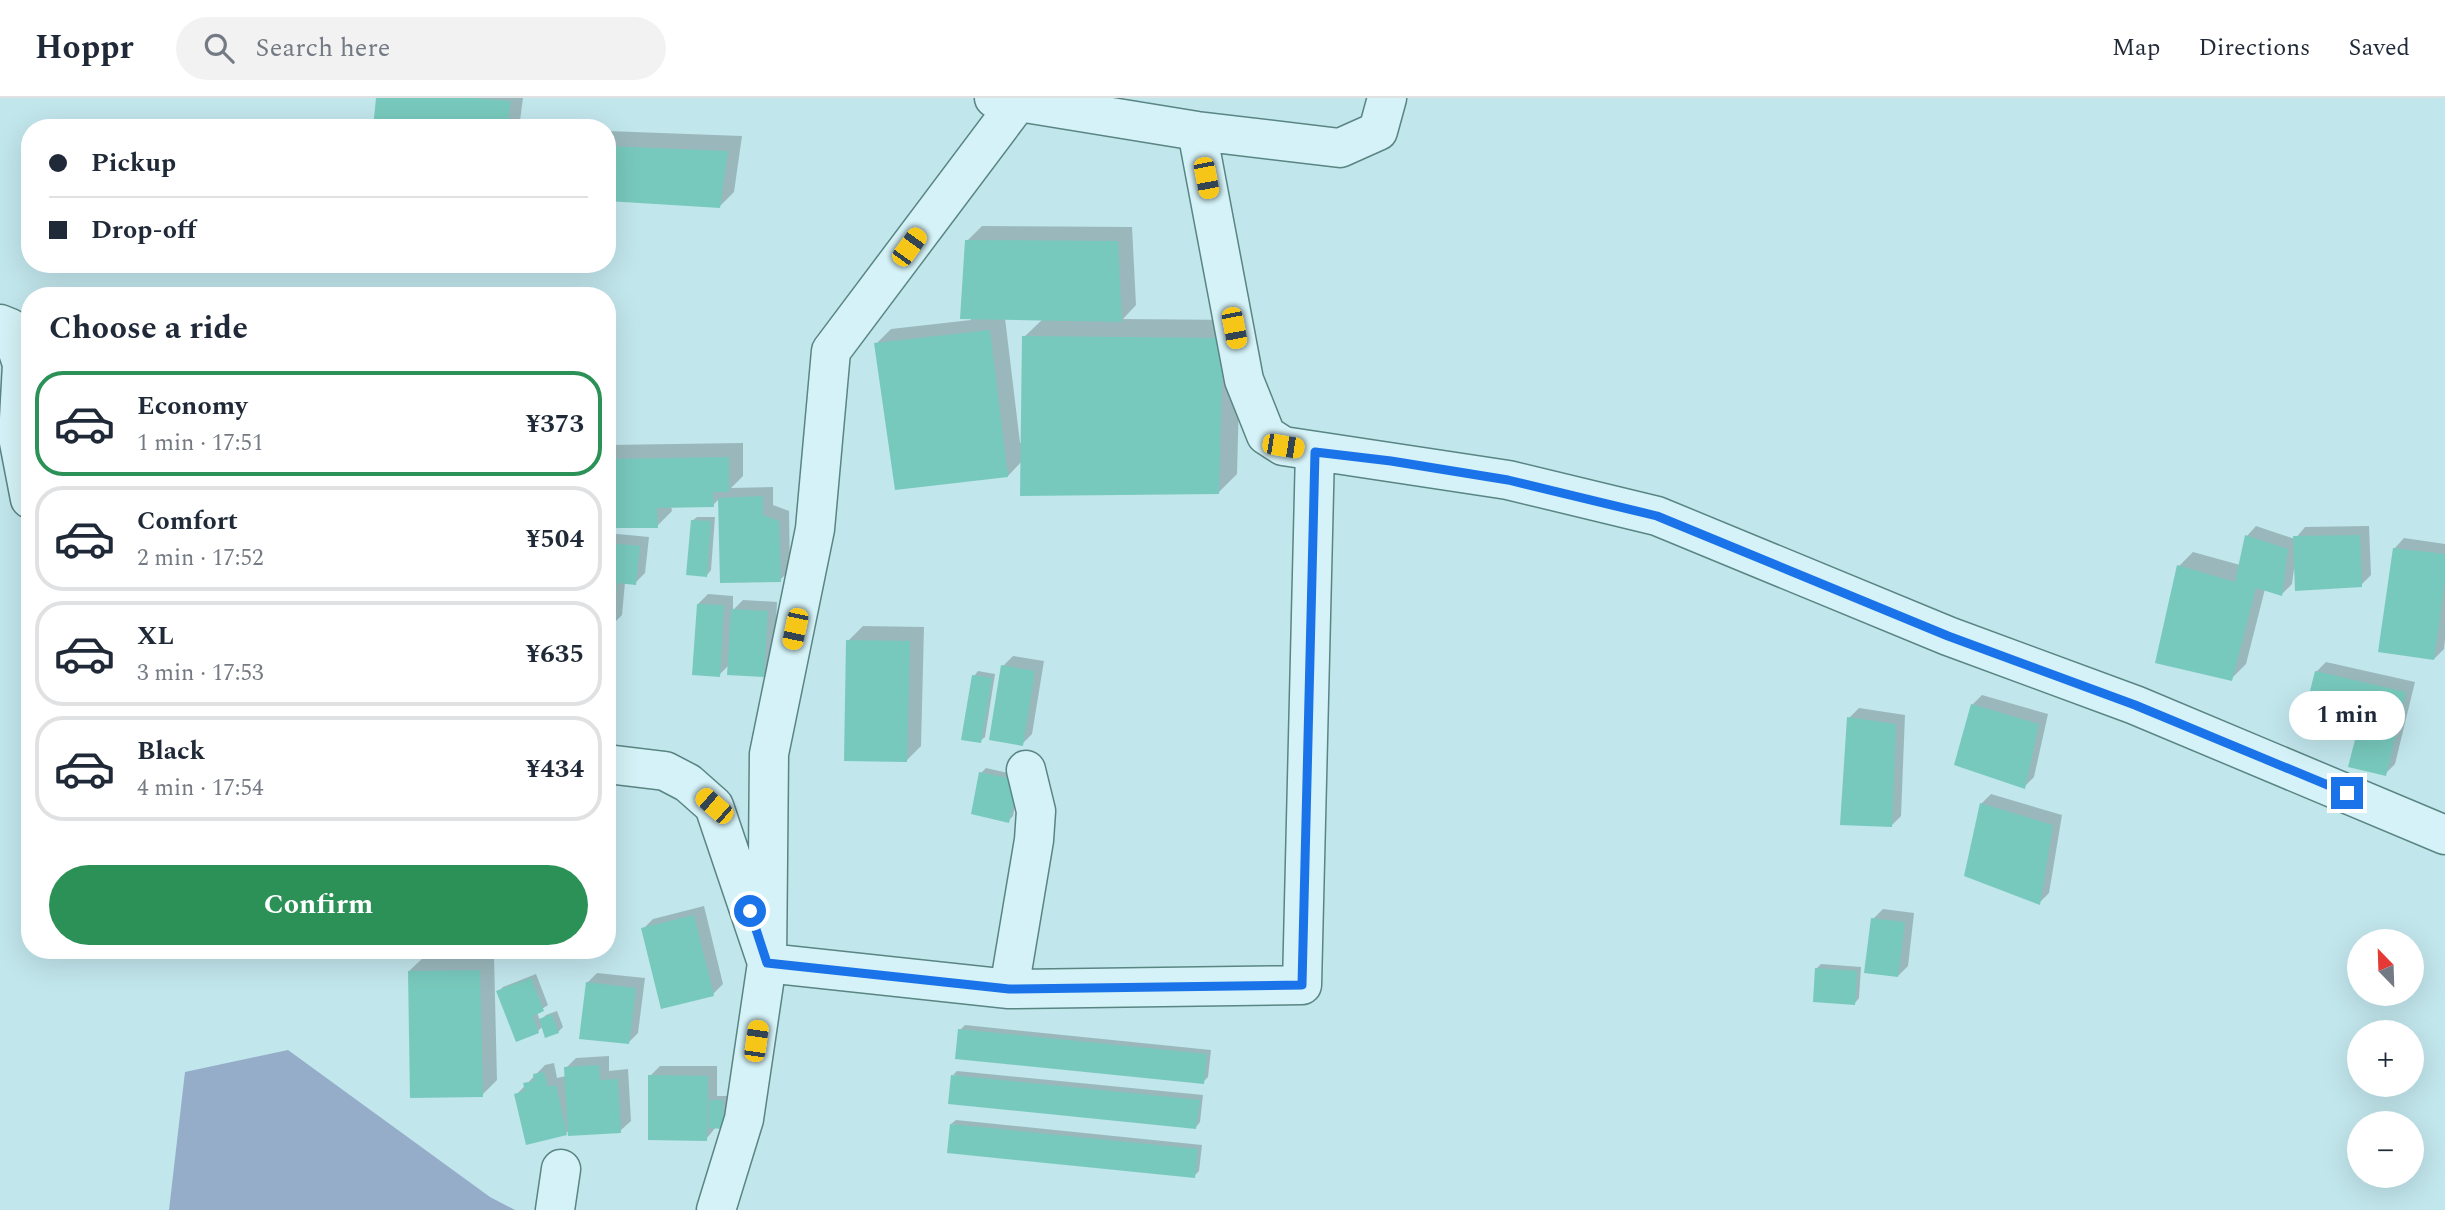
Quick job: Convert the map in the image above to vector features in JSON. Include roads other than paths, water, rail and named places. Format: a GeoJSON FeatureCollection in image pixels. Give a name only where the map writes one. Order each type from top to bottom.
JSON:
{"type":"FeatureCollection","features":[{"type":"Feature","properties":{"kind":"street"},"geometry":{"type":"LineString","coordinates":[[716,1210],[744,1119],[767,963],[769,754],[815,529],[831,351],[1006,100],[1196,131],[1340,148],[1378,131],[1387,98]]}},
{"type":"Feature","properties":{"kind":"street"},"geometry":{"type":"LineString","coordinates":[[1196,131],[1244,380],[1266,435],[1283,446],[1508,480],[1657,516],[1948,636],[2135,705],[2445,835]]}},
{"type":"Feature","properties":{"kind":"street"},"geometry":{"type":"LineString","coordinates":[[0,324],[10,328],[21,361]]}},
{"type":"Feature","properties":{"kind":"street"},"geometry":{"type":"LineString","coordinates":[[21,382],[18,437],[21,452]]}},
{"type":"Feature","properties":{"kind":"street"},"geometry":{"type":"LineString","coordinates":[[767,963],[1009,989],[1302,985],[1315,452]]}},
{"type":"Feature","properties":{"kind":"street"},"geometry":{"type":"LineString","coordinates":[[616,765],[665,771],[688,783],[714,806],[767,963]]}},
{"type":"Feature","properties":{"kind":"street"},"geometry":{"type":"LineString","coordinates":[[1009,989],[1034,839],[1036,811],[1026,770]]}},
{"type":"Feature","properties":{"kind":"street"},"geometry":{"type":"LineString","coordinates":[[555,1210],[561,1169]]}}]}
